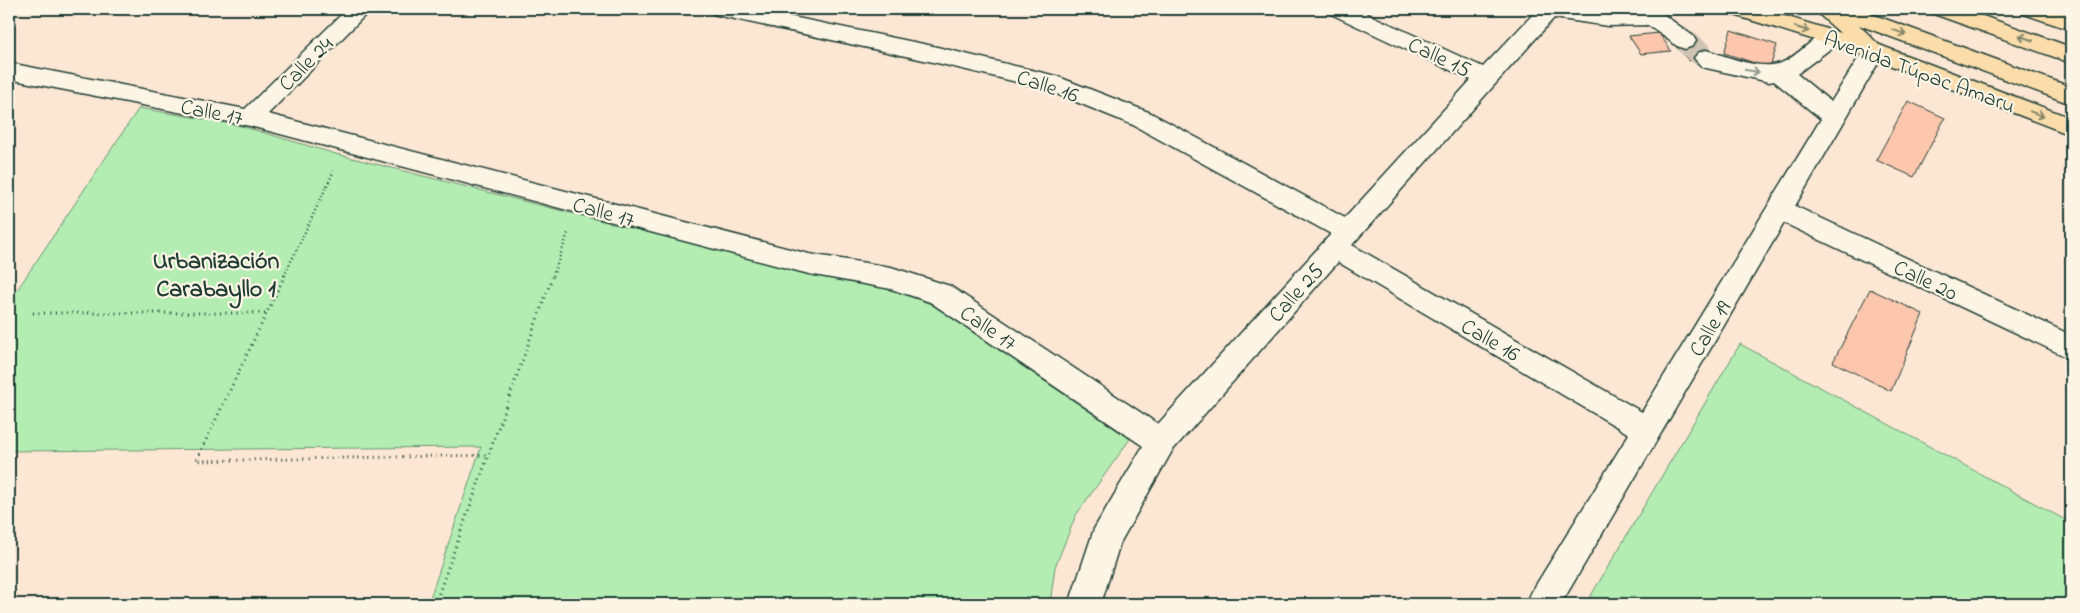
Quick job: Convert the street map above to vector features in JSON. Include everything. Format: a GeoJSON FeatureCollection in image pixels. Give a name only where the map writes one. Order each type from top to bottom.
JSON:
{"type":"FeatureCollection","features":[{"type":"Feature","properties":{"kind":"main road","name":"Avenida Túpac Amaru"},"geometry":{"type":"LineString","coordinates":[[1739,9],[1874,51],[2071,127]]}},
{"type":"Feature","properties":{"kind":"main road"},"geometry":{"type":"LineString","coordinates":[[1826,9],[1874,51]]}},
{"type":"Feature","properties":{"kind":"main road","name":"Avenida Túpac Amaru"},"geometry":{"type":"LineString","coordinates":[[1837,9],[2071,96]]}},
{"type":"Feature","properties":{"kind":"main road"},"geometry":{"type":"LineString","coordinates":[[1942,9],[2071,55]]}},
{"type":"Feature","properties":{"kind":"main road"},"geometry":{"type":"LineString","coordinates":[[2036,9],[2071,23]]}},
{"type":"Feature","properties":{"kind":"street","name":"Calle 24"},"geometry":{"type":"LineString","coordinates":[[250,118],[360,9]]}},
{"type":"Feature","properties":{"kind":"street","name":"Calle 16"},"geometry":{"type":"LineString","coordinates":[[721,9],[933,54],[1048,82],[1142,119],[1342,240],[1648,430]]}},
{"type":"Feature","properties":{"kind":"street","name":"Calle 15"},"geometry":{"type":"LineString","coordinates":[[1339,9],[1486,78]]}},
{"type":"Feature","properties":{"kind":"street","name":"Calle 25"},"geometry":{"type":"LineString","coordinates":[[1085,604],[1104,539],[1161,442],[1486,78],[1550,10]]}},
{"type":"Feature","properties":{"kind":"street"},"geometry":{"type":"LineString","coordinates":[[1550,10],[1608,19],[1652,13],[1685,41]]}},
{"type":"Feature","properties":{"kind":"street"},"geometry":{"type":"LineString","coordinates":[[1706,58],[1710,62],[1769,74],[1788,69],[1830,38]]}},
{"type":"Feature","properties":{"kind":"street","name":"Calle 19"},"geometry":{"type":"LineString","coordinates":[[1543,604],[1874,51]]}},
{"type":"Feature","properties":{"kind":"street","name":"Calle 17"},"geometry":{"type":"LineString","coordinates":[[10,72],[250,118],[809,264],[891,278],[940,294],[1161,442]]}},
{"type":"Feature","properties":{"kind":"street"},"geometry":{"type":"LineString","coordinates":[[1778,72],[1835,118]]}},
{"type":"Feature","properties":{"kind":"street","name":"Calle 20"},"geometry":{"type":"LineString","coordinates":[[1780,210],[2071,348]]}},
{"type":"Feature","properties":{"kind":"path"},"geometry":{"type":"LineString","coordinates":[[347,143],[196,462],[488,455]]}},
{"type":"Feature","properties":{"kind":"path"},"geometry":{"type":"LineString","coordinates":[[436,604],[578,204]]}},
{"type":"Feature","properties":{"kind":"path"},"geometry":{"type":"LineString","coordinates":[[33,313],[267,312]]}},
{"type":"Feature","properties":{"kind":"green space"},"geometry":{"type":"Polygon","coordinates":[[[139,108],[238,125],[336,154],[802,271],[885,287],[931,304],[1130,439],[1076,515],[1055,567],[1050,604],[428,604],[481,447],[9,451],[9,302],[139,108]]]}},
{"type":"Feature","properties":{"kind":"green space"},"geometry":{"type":"Polygon","coordinates":[[[1740,344],[2071,523],[2071,604],[1586,604],[1740,344]]]}},
{"type":"Feature","properties":{"kind":"building"},"geometry":{"type":"Polygon","coordinates":[[[1731,30],[1777,45],[1770,68],[1724,53],[1731,30]]]}},
{"type":"Feature","properties":{"kind":"building"},"geometry":{"type":"Polygon","coordinates":[[[1659,33],[1671,51],[1641,54],[1629,36],[1659,33]]]}},
{"type":"Feature","properties":{"kind":"building"},"geometry":{"type":"Polygon","coordinates":[[[1700,38],[1716,56],[1689,61],[1673,43],[1700,38]]]}},
{"type":"Feature","properties":{"kind":"building"},"geometry":{"type":"Polygon","coordinates":[[[1908,101],[1945,118],[1914,177],[1876,160],[1908,101]]]}},
{"type":"Feature","properties":{"kind":"building"},"geometry":{"type":"Polygon","coordinates":[[[1870,289],[1923,314],[1891,391],[1833,362],[1870,289]]]}},
{"type":"Feature","properties":{"kind":"tunnel"},"geometry":{"type":"LineString","coordinates":[[1685,41],[1706,58]]}},
{"type":"Feature","properties":{"kind":"district","name":"Urbanización Carabayllo 1"},"geometry":{"type":"Point","coordinates":[216,274]}}]}
